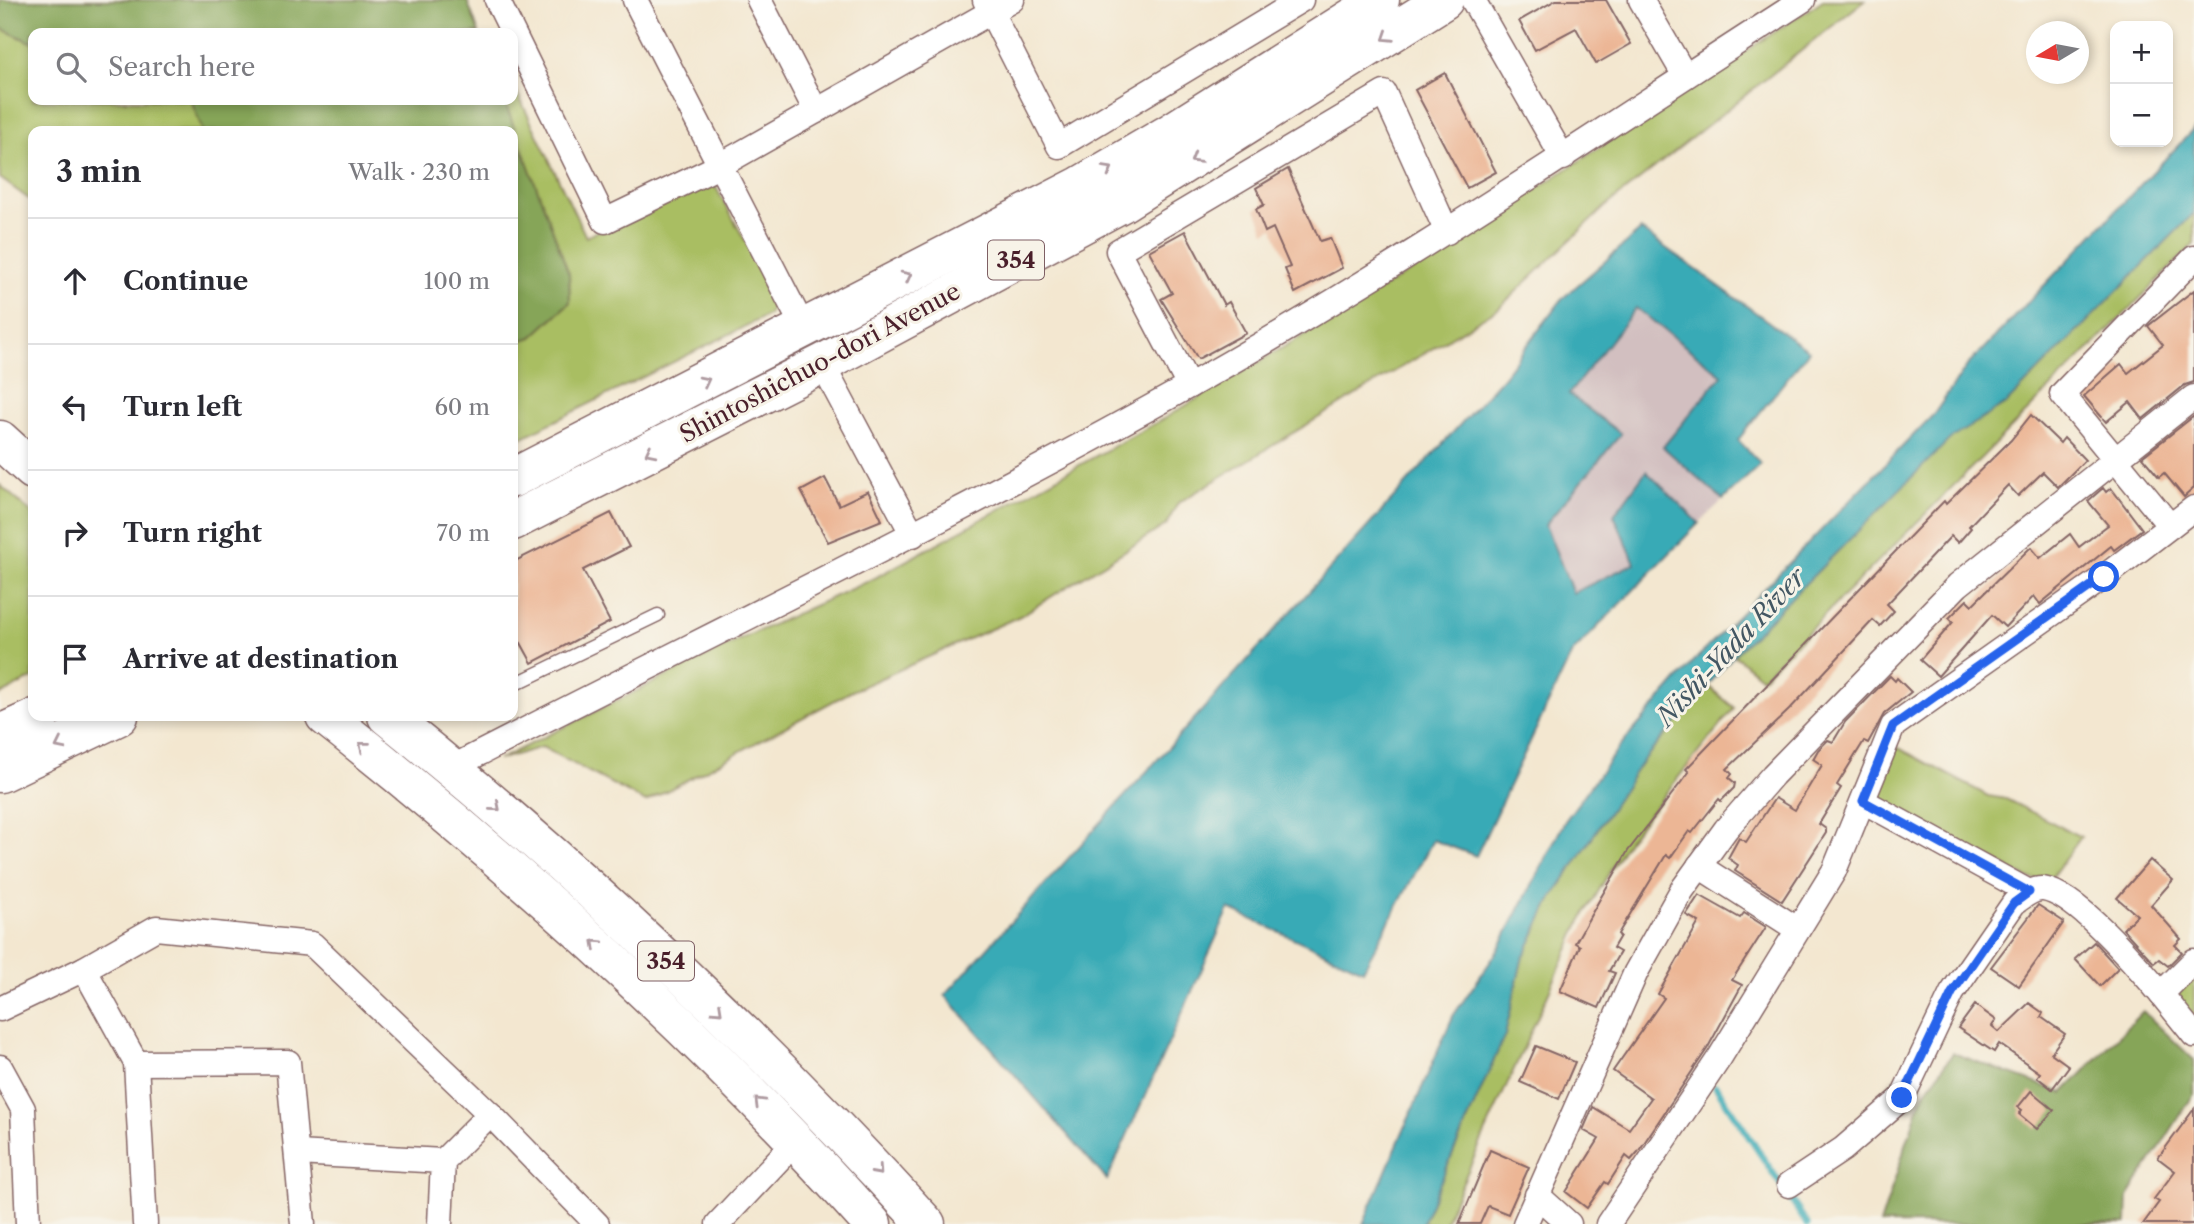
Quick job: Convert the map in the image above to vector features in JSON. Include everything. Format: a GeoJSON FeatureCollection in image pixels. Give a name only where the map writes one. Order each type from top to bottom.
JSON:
{"type":"FeatureCollection","features":[{"type":"Feature","properties":{"kind":"main road","name":"Shintoshichuo-dori Avenue"},"geometry":{"type":"LineString","coordinates":[[518,475],[1080,186],[1167,135],[1380,0]]}},
{"type":"Feature","properties":{"kind":"main road","name":"Shintoshichuo-dori Avenue"},"geometry":{"type":"LineString","coordinates":[[518,518],[822,364],[1122,203],[1258,121],[1444,0]]}},
{"type":"Feature","properties":{"kind":"main road"},"geometry":{"type":"LineString","coordinates":[[0,440],[28,465]]}},
{"type":"Feature","properties":{"kind":"main road"},"geometry":{"type":"LineString","coordinates":[[0,734],[29,721]]}},
{"type":"Feature","properties":{"kind":"main road"},"geometry":{"type":"LineString","coordinates":[[0,773],[109,721]]}},
{"type":"Feature","properties":{"kind":"main road","name":"354"},"geometry":{"type":"LineString","coordinates":[[331,721],[567,916],[797,1140],[872,1224]]}},
{"type":"Feature","properties":{"kind":"main road","name":"354"},"geometry":{"type":"LineString","coordinates":[[402,721],[561,863],[780,1068],[926,1224]]}},
{"type":"Feature","properties":{"kind":"street"},"geometry":{"type":"LineString","coordinates":[[497,0],[511,28]]}},
{"type":"Feature","properties":{"kind":"street"},"geometry":{"type":"LineString","coordinates":[[635,0],[804,330]]}},
{"type":"Feature","properties":{"kind":"street"},"geometry":{"type":"LineString","coordinates":[[759,0],[816,111]]}},
{"type":"Feature","properties":{"kind":"street"},"geometry":{"type":"LineString","coordinates":[[518,43],[605,221],[719,166],[996,4],[1059,146],[1301,0]]}},
{"type":"Feature","properties":{"kind":"street"},"geometry":{"type":"LineString","coordinates":[[1473,0],[1563,158]]}},
{"type":"Feature","properties":{"kind":"street"},"geometry":{"type":"LineString","coordinates":[[1641,0],[1685,76]]}},
{"type":"Feature","properties":{"kind":"street"},"geometry":{"type":"LineString","coordinates":[[452,768],[913,535],[1189,386],[1447,232],[1803,0]]}},
{"type":"Feature","properties":{"kind":"street"},"geometry":{"type":"LineString","coordinates":[[1189,386],[1118,251],[1384,93],[1447,232]]}},
{"type":"Feature","properties":{"kind":"street"},"geometry":{"type":"LineString","coordinates":[[2170,527],[2062,394],[2194,258]]}},
{"type":"Feature","properties":{"kind":"street"},"geometry":{"type":"LineString","coordinates":[[822,364],[913,535]]}},
{"type":"Feature","properties":{"kind":"street"},"geometry":{"type":"LineString","coordinates":[[1525,1224],[1636,972],[1664,919],[1726,829],[1773,775],[1958,584],[2194,397]]}},
{"type":"Feature","properties":{"kind":"street"},"geometry":{"type":"LineString","coordinates":[[1608,1224],[1720,1057],[1834,871],[1893,726],[2104,577],[2194,508]]}},
{"type":"Feature","properties":{"kind":"street"},"geometry":{"type":"LineString","coordinates":[[1863,801],[2029,892]]}},
{"type":"Feature","properties":{"kind":"street"},"geometry":{"type":"LineString","coordinates":[[1699,866],[1797,929]]}},
{"type":"Feature","properties":{"kind":"street"},"geometry":{"type":"LineString","coordinates":[[1789,1185],[1843,1149],[1902,1098],[1952,993],[2014,903],[2029,892],[2042,889],[2050,892],[2092,920],[2161,994],[2194,1035]]}},
{"type":"Feature","properties":{"kind":"street"},"geometry":{"type":"LineString","coordinates":[[0,1009],[84,969],[156,928],[312,944],[490,1114],[597,1224]]}},
{"type":"Feature","properties":{"kind":"street"},"geometry":{"type":"LineString","coordinates":[[2161,994],[2194,961]]}},
{"type":"Feature","properties":{"kind":"street"},"geometry":{"type":"LineString","coordinates":[[84,969],[136,1063],[145,1224]]}},
{"type":"Feature","properties":{"kind":"street"},"geometry":{"type":"LineString","coordinates":[[136,1063],[288,1062],[303,1224]]}},
{"type":"Feature","properties":{"kind":"street"},"geometry":{"type":"LineString","coordinates":[[0,1067],[23,1109],[28,1224]]}},
{"type":"Feature","properties":{"kind":"street"},"geometry":{"type":"LineString","coordinates":[[440,1224],[443,1161],[490,1114]]}},
{"type":"Feature","properties":{"kind":"street"},"geometry":{"type":"LineString","coordinates":[[718,1224],[797,1140]]}},
{"type":"Feature","properties":{"kind":"street"},"geometry":{"type":"LineString","coordinates":[[297,1153],[443,1161]]}},
{"type":"Feature","properties":{"kind":"street"},"geometry":{"type":"LineString","coordinates":[[1537,1195],[1569,1224]]}},
{"type":"Feature","properties":{"kind":"lane"},"geometry":{"type":"LineString","coordinates":[[518,682],[658,615]]}},
{"type":"Feature","properties":{"kind":"shaded area"},"geometry":{"type":"Polygon","coordinates":[[[1637,308],[1722,375],[1664,446],[1723,500],[1699,523],[1646,471],[1636,563],[1573,593],[1545,525],[1620,435],[1569,394],[1637,308]]]}},
{"type":"Feature","properties":{"kind":"green space"},"geometry":{"type":"Polygon","coordinates":[[[0,0],[467,0],[477,28],[28,28],[28,41],[0,28],[0,0]]]}},
{"type":"Feature","properties":{"kind":"green space"},"geometry":{"type":"Polygon","coordinates":[[[1823,0],[1865,0],[1605,207],[1499,308],[1178,503],[1166,525],[1020,616],[852,691],[646,802],[542,747],[498,760],[743,638],[873,579],[1165,418],[1426,262],[1823,0]]]}},
{"type":"Feature","properties":{"kind":"green space"},"geometry":{"type":"Polygon","coordinates":[[[0,28],[28,41],[28,105],[193,105],[201,126],[28,126],[28,198],[0,178],[0,28]]]}},
{"type":"Feature","properties":{"kind":"green space"},"geometry":{"type":"Polygon","coordinates":[[[518,94],[586,237],[704,177],[713,182],[777,299],[768,315],[518,440],[518,341],[532,337],[570,302],[569,274],[518,137],[518,126],[514,126],[506,105],[518,105],[518,94]]]}},
{"type":"Feature","properties":{"kind":"green space"},"geometry":{"type":"Polygon","coordinates":[[[193,105],[506,105],[514,126],[201,126],[193,105]]]}},
{"type":"Feature","properties":{"kind":"green space"},"geometry":{"type":"Polygon","coordinates":[[[518,137],[569,274],[570,302],[532,337],[518,341],[518,137]]]}},
{"type":"Feature","properties":{"kind":"green space"},"geometry":{"type":"Polygon","coordinates":[[[2194,213],[2194,244],[1762,678],[1734,655],[1950,438],[2007,403],[2194,213]]]}},
{"type":"Feature","properties":{"kind":"green space"},"geometry":{"type":"Polygon","coordinates":[[[0,485],[28,510],[28,681],[0,695],[0,485]]]}},
{"type":"Feature","properties":{"kind":"green space"},"geometry":{"type":"Polygon","coordinates":[[[1708,686],[1734,708],[1629,839],[1581,921],[1444,1224],[1422,1224],[1505,1035],[1522,960],[1551,900],[1641,763],[1708,686]]]}},
{"type":"Feature","properties":{"kind":"green space"},"geometry":{"type":"Polygon","coordinates":[[[1895,746],[1988,796],[2006,799],[2081,837],[2048,882],[2027,878],[1878,800],[1875,793],[1895,746]]]}},
{"type":"Feature","properties":{"kind":"green space"},"geometry":{"type":"Polygon","coordinates":[[[2194,972],[2194,1019],[2178,997],[2180,985],[2194,972]]]}},
{"type":"Feature","properties":{"kind":"green space"},"geometry":{"type":"Polygon","coordinates":[[[2143,1011],[2194,1060],[2194,1094],[2128,1197],[2127,1224],[1880,1224],[1921,1099],[1953,1053],[2063,1093],[2143,1011]]]}},
{"type":"Feature","properties":{"kind":"water","name":"Nishi-Yada River"},"geometry":{"type":"Polygon","coordinates":[[[2194,129],[2194,213],[2007,403],[1950,439],[1734,655],[1641,763],[1551,900],[1522,960],[1505,1035],[1422,1224],[1363,1224],[1453,1016],[1497,952],[1565,821],[1620,746],[1695,660],[1934,414],[1967,366],[2194,129]]]}},
{"type":"Feature","properties":{"kind":"water"},"geometry":{"type":"Polygon","coordinates":[[[1641,230],[1809,351],[1738,440],[1761,464],[1723,500],[1663,447],[1722,375],[1636,308],[1569,394],[1621,434],[1545,525],[1573,593],[1635,563],[1614,515],[1646,471],[1699,523],[1572,653],[1476,856],[1433,840],[1363,970],[1229,909],[1107,1180],[945,995],[1503,377],[1563,298],[1641,230]]]}},
{"type":"Feature","properties":{"kind":"building"},"geometry":{"type":"Polygon","coordinates":[[[1556,0],[1606,0],[1631,44],[1596,64],[1576,28],[1535,50],[1519,21],[1556,0]]]}},
{"type":"Feature","properties":{"kind":"building"},"geometry":{"type":"Polygon","coordinates":[[[1445,73],[1496,172],[1467,188],[1415,90],[1445,73]]]}},
{"type":"Feature","properties":{"kind":"building"},"geometry":{"type":"Polygon","coordinates":[[[1288,169],[1320,241],[1330,238],[1342,268],[1295,293],[1285,269],[1290,267],[1273,228],[1265,232],[1256,209],[1264,205],[1256,188],[1288,169]]]}},
{"type":"Feature","properties":{"kind":"building"},"geometry":{"type":"Polygon","coordinates":[[[1185,231],[1224,305],[1229,302],[1246,333],[1198,359],[1161,299],[1172,293],[1149,251],[1185,231]]]}},
{"type":"Feature","properties":{"kind":"building"},"geometry":{"type":"Polygon","coordinates":[[[2194,290],[2194,382],[2185,385],[2143,419],[2130,402],[2106,422],[2084,396],[2121,364],[2128,373],[2163,345],[2148,326],[2194,290]]]}},
{"type":"Feature","properties":{"kind":"building"},"geometry":{"type":"Polygon","coordinates":[[[2031,415],[2060,443],[2064,438],[2085,460],[2058,487],[2043,472],[2018,496],[2008,485],[1969,526],[1971,528],[1958,543],[1951,536],[1887,604],[1894,611],[1880,626],[1873,620],[1789,710],[1727,769],[1732,774],[1729,778],[1735,783],[1734,788],[1721,801],[1719,799],[1692,833],[1689,831],[1670,858],[1666,855],[1618,934],[1620,936],[1613,948],[1620,952],[1609,971],[1615,973],[1599,1008],[1560,991],[1580,946],[1575,943],[1601,897],[1628,851],[1689,772],[1686,769],[1944,501],[1946,504],[2011,440],[2031,415]]]}},
{"type":"Feature","properties":{"kind":"building"},"geometry":{"type":"Polygon","coordinates":[[[2194,416],[2194,488],[2184,497],[2164,473],[2159,477],[2142,457],[2194,416]]]}},
{"type":"Feature","properties":{"kind":"building"},"geometry":{"type":"Polygon","coordinates":[[[825,478],[839,505],[868,491],[882,520],[828,542],[801,491],[825,478]]]}},
{"type":"Feature","properties":{"kind":"building"},"geometry":{"type":"Polygon","coordinates":[[[2103,488],[2106,492],[2111,488],[2142,529],[2114,550],[2111,546],[2040,604],[2034,596],[2005,627],[1992,615],[1938,676],[1920,660],[1953,622],[1949,618],[1967,600],[1972,605],[2031,547],[2040,558],[2070,534],[2079,547],[2108,525],[2088,501],[2103,488]]]}},
{"type":"Feature","properties":{"kind":"building"},"geometry":{"type":"Polygon","coordinates":[[[611,513],[629,547],[583,570],[610,622],[532,663],[521,643],[518,645],[518,560],[611,513]]]}},
{"type":"Feature","properties":{"kind":"building"},"geometry":{"type":"Polygon","coordinates":[[[1890,676],[1895,681],[1897,678],[1911,692],[1884,714],[1868,743],[1864,741],[1837,785],[1841,788],[1819,824],[1826,829],[1826,833],[1782,901],[1735,871],[1738,865],[1728,858],[1739,838],[1746,842],[1775,798],[1795,810],[1822,765],[1813,759],[1818,750],[1828,740],[1833,742],[1845,722],[1890,676]]]}},
{"type":"Feature","properties":{"kind":"building"},"geometry":{"type":"Polygon","coordinates":[[[2150,860],[2173,880],[2151,905],[2181,939],[2175,945],[2182,952],[2168,966],[2159,959],[2154,963],[2123,929],[2137,915],[2117,898],[2150,860]]]}},
{"type":"Feature","properties":{"kind":"building"},"geometry":{"type":"Polygon","coordinates":[[[1699,895],[1740,918],[1744,913],[1766,927],[1732,980],[1742,985],[1707,1049],[1638,1152],[1631,1160],[1626,1156],[1608,1184],[1605,1182],[1587,1208],[1566,1192],[1599,1139],[1583,1130],[1593,1107],[1629,1129],[1651,1098],[1613,1071],[1664,998],[1658,994],[1699,922],[1686,915],[1699,895]]]}},
{"type":"Feature","properties":{"kind":"building"},"geometry":{"type":"Polygon","coordinates":[[[2038,905],[2064,922],[2019,986],[1991,967],[2038,905]]]}},
{"type":"Feature","properties":{"kind":"building"},"geometry":{"type":"Polygon","coordinates":[[[2094,942],[2118,968],[2100,986],[2075,959],[2094,942]]]}},
{"type":"Feature","properties":{"kind":"building"},"geometry":{"type":"Polygon","coordinates":[[[2029,1003],[2043,1013],[2041,1017],[2065,1034],[2051,1053],[2069,1066],[2052,1089],[2037,1077],[2040,1073],[1999,1044],[1994,1052],[1958,1028],[1975,1005],[1996,1020],[1992,1026],[1999,1032],[2029,1003]]]}},
{"type":"Feature","properties":{"kind":"building"},"geometry":{"type":"Polygon","coordinates":[[[1536,1046],[1575,1062],[1559,1099],[1520,1082],[1536,1046]]]}},
{"type":"Feature","properties":{"kind":"building"},"geometry":{"type":"Polygon","coordinates":[[[2031,1091],[2054,1110],[2037,1129],[2019,1114],[2022,1110],[2018,1107],[2031,1091]]]}},
{"type":"Feature","properties":{"kind":"building"},"geometry":{"type":"Polygon","coordinates":[[[2194,1109],[2194,1224],[2143,1224],[2159,1202],[2154,1199],[2175,1171],[2158,1158],[2194,1109]]]}},
{"type":"Feature","properties":{"kind":"building"},"geometry":{"type":"Polygon","coordinates":[[[1490,1150],[1529,1167],[1508,1214],[1488,1206],[1480,1224],[1459,1224],[1490,1150]]]}},
{"type":"Feature","properties":{"kind":"waterway"},"geometry":{"type":"LineString","coordinates":[[1716,1087],[1807,1224]]}},
{"type":"Feature","properties":{"kind":"route"},"geometry":{"type":"LineString","coordinates":[[1902,1098],[1952,993],[2014,903],[2029,892],[1863,801],[1893,726],[2104,577]]}}]}
